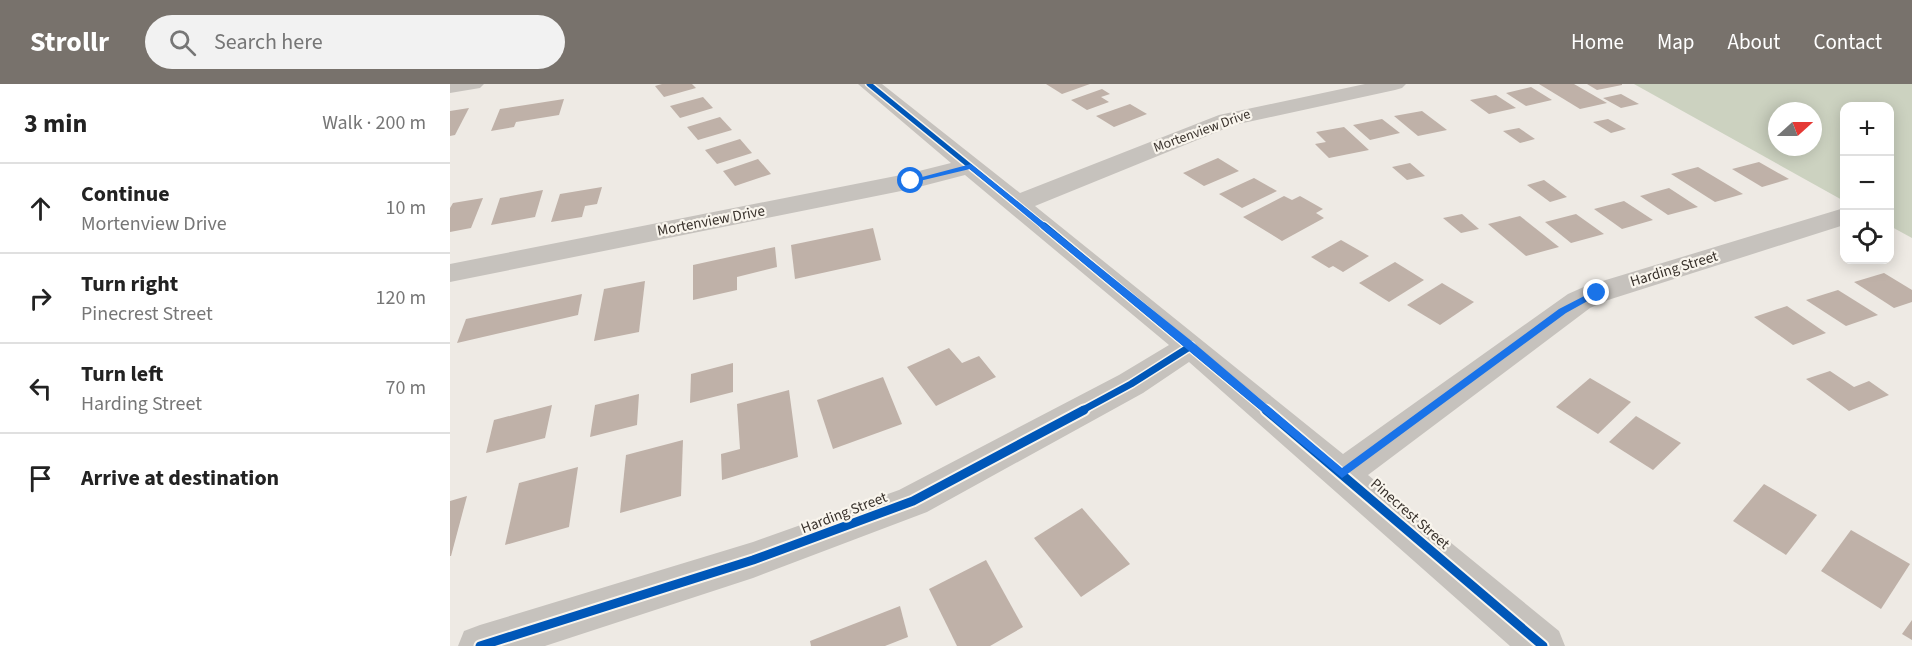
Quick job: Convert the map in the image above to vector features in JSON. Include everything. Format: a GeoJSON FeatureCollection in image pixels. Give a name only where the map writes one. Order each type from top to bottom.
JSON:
{"type":"FeatureCollection","features":[{"type":"Feature","properties":{"kind":"street"},"geometry":{"type":"LineString","coordinates":[[450,87],[473,84]]}},
{"type":"Feature","properties":{"kind":"street","name":"Pinecrest Street"},"geometry":{"type":"LineString","coordinates":[[869,84],[1191,345],[1543,646]]}},
{"type":"Feature","properties":{"kind":"street","name":"Mortenview Drive"},"geometry":{"type":"LineString","coordinates":[[1016,204],[1227,120],[1395,84]]}},
{"type":"Feature","properties":{"kind":"street","name":"Mortenview Drive"},"geometry":{"type":"LineString","coordinates":[[450,273],[899,183],[971,166]]}},
{"type":"Feature","properties":{"kind":"street","name":"Harding Street"},"geometry":{"type":"LineString","coordinates":[[1342,474],[1579,301],[1597,293],[1840,218]]}},
{"type":"Feature","properties":{"kind":"street","name":"Harding Street"},"geometry":{"type":"LineString","coordinates":[[480,646],[763,556],[913,501],[1131,384],[1191,345]]}},
{"type":"Feature","properties":{"kind":"green space"},"geometry":{"type":"Polygon","coordinates":[[[1634,84],[1912,84],[1912,238],[1894,228],[1894,102],[1840,102],[1840,199],[1634,84]]]}},
{"type":"Feature","properties":{"kind":"building"},"geometry":{"type":"Polygon","coordinates":[[[692,84],[696,88],[664,97],[655,86],[692,84]]]}},
{"type":"Feature","properties":{"kind":"building"},"geometry":{"type":"Polygon","coordinates":[[[1046,84],[1090,84],[1062,94],[1046,84]]]}},
{"type":"Feature","properties":{"kind":"building"},"geometry":{"type":"Polygon","coordinates":[[[1539,84],[1574,84],[1607,103],[1580,109],[1539,84]]]}},
{"type":"Feature","properties":{"kind":"building"},"geometry":{"type":"Polygon","coordinates":[[[1587,84],[1622,84],[1622,85],[1597,90],[1587,84]]]}},
{"type":"Feature","properties":{"kind":"building"},"geometry":{"type":"Polygon","coordinates":[[[1531,87],[1552,100],[1526,106],[1506,93],[1531,87]]]}},
{"type":"Feature","properties":{"kind":"building"},"geometry":{"type":"Polygon","coordinates":[[[1102,89],[1110,94],[1101,97],[1109,102],[1087,110],[1071,100],[1102,89]]]}},
{"type":"Feature","properties":{"kind":"building"},"geometry":{"type":"Polygon","coordinates":[[[1621,94],[1639,104],[1621,108],[1603,98],[1621,94]]]}},
{"type":"Feature","properties":{"kind":"building"},"geometry":{"type":"Polygon","coordinates":[[[1496,95],[1516,108],[1489,114],[1470,100],[1496,95]]]}},
{"type":"Feature","properties":{"kind":"building"},"geometry":{"type":"Polygon","coordinates":[[[703,97],[713,108],[680,118],[670,106],[703,97]]]}},
{"type":"Feature","properties":{"kind":"building"},"geometry":{"type":"Polygon","coordinates":[[[564,99],[559,115],[516,122],[514,127],[491,131],[500,109],[564,99]]]}},
{"type":"Feature","properties":{"kind":"building"},"geometry":{"type":"Polygon","coordinates":[[[1130,104],[1147,114],[1114,127],[1096,116],[1130,104]]]}},
{"type":"Feature","properties":{"kind":"building"},"geometry":{"type":"Polygon","coordinates":[[[469,108],[455,135],[450,136],[450,111],[469,108]]]}},
{"type":"Feature","properties":{"kind":"building"},"geometry":{"type":"Polygon","coordinates":[[[1422,111],[1447,130],[1418,136],[1394,116],[1422,111]]]}},
{"type":"Feature","properties":{"kind":"building"},"geometry":{"type":"Polygon","coordinates":[[[720,117],[732,130],[698,140],[687,127],[720,117]]]}},
{"type":"Feature","properties":{"kind":"building"},"geometry":{"type":"Polygon","coordinates":[[[1382,119],[1400,133],[1370,140],[1353,125],[1382,119]]]}},
{"type":"Feature","properties":{"kind":"building"},"geometry":{"type":"Polygon","coordinates":[[[1608,119],[1626,129],[1611,133],[1593,122],[1608,119]]]}},
{"type":"Feature","properties":{"kind":"building"},"geometry":{"type":"Polygon","coordinates":[[[1344,127],[1369,150],[1329,158],[1315,144],[1326,142],[1316,132],[1344,127]]]}},
{"type":"Feature","properties":{"kind":"building"},"geometry":{"type":"Polygon","coordinates":[[[1519,128],[1535,139],[1520,143],[1503,131],[1519,128]]]}},
{"type":"Feature","properties":{"kind":"building"},"geometry":{"type":"Polygon","coordinates":[[[740,139],[752,153],[717,164],[705,150],[740,139]]]}},
{"type":"Feature","properties":{"kind":"building"},"geometry":{"type":"Polygon","coordinates":[[[1218,158],[1239,171],[1204,186],[1183,173],[1218,158]]]}},
{"type":"Feature","properties":{"kind":"building"},"geometry":{"type":"Polygon","coordinates":[[[758,159],[771,174],[735,186],[723,171],[758,159]]]}},
{"type":"Feature","properties":{"kind":"building"},"geometry":{"type":"Polygon","coordinates":[[[1759,162],[1789,179],[1762,187],[1732,169],[1759,162]]]}},
{"type":"Feature","properties":{"kind":"building"},"geometry":{"type":"Polygon","coordinates":[[[1410,163],[1425,176],[1407,180],[1392,167],[1410,163]]]}},
{"type":"Feature","properties":{"kind":"building"},"geometry":{"type":"Polygon","coordinates":[[[1698,167],[1743,194],[1715,202],[1671,174],[1698,167]]]}},
{"type":"Feature","properties":{"kind":"building"},"geometry":{"type":"Polygon","coordinates":[[[1254,178],[1277,191],[1242,208],[1219,194],[1254,178]]]}},
{"type":"Feature","properties":{"kind":"building"},"geometry":{"type":"Polygon","coordinates":[[[1544,180],[1567,197],[1550,202],[1527,185],[1544,180]]]}},
{"type":"Feature","properties":{"kind":"building"},"geometry":{"type":"Polygon","coordinates":[[[602,187],[597,204],[585,206],[582,217],[551,222],[560,194],[602,187]]]}},
{"type":"Feature","properties":{"kind":"building"},"geometry":{"type":"Polygon","coordinates":[[[1669,188],[1698,207],[1668,215],[1640,196],[1669,188]]]}},
{"type":"Feature","properties":{"kind":"building"},"geometry":{"type":"Polygon","coordinates":[[[543,190],[535,217],[491,225],[500,198],[543,190]]]}},
{"type":"Feature","properties":{"kind":"building"},"geometry":{"type":"Polygon","coordinates":[[[1284,196],[1292,200],[1300,196],[1323,209],[1316,213],[1324,218],[1282,241],[1243,217],[1284,196]]]}},
{"type":"Feature","properties":{"kind":"building"},"geometry":{"type":"Polygon","coordinates":[[[483,198],[471,228],[450,232],[450,208],[453,203],[483,198]]]}},
{"type":"Feature","properties":{"kind":"building"},"geometry":{"type":"Polygon","coordinates":[[[1624,201],[1653,220],[1622,229],[1594,209],[1624,201]]]}},
{"type":"Feature","properties":{"kind":"building"},"geometry":{"type":"Polygon","coordinates":[[[1462,214],[1479,229],[1461,233],[1443,218],[1462,214]]]}},
{"type":"Feature","properties":{"kind":"building"},"geometry":{"type":"Polygon","coordinates":[[[1576,214],[1604,234],[1571,243],[1545,222],[1576,214]]]}},
{"type":"Feature","properties":{"kind":"building"},"geometry":{"type":"Polygon","coordinates":[[[1520,216],[1559,247],[1526,256],[1488,224],[1520,216]]]}},
{"type":"Feature","properties":{"kind":"building"},"geometry":{"type":"Polygon","coordinates":[[[873,228],[881,260],[795,279],[791,245],[873,228]]]}},
{"type":"Feature","properties":{"kind":"building"},"geometry":{"type":"Polygon","coordinates":[[[1341,240],[1369,256],[1343,272],[1333,266],[1329,268],[1311,257],[1341,240]]]}},
{"type":"Feature","properties":{"kind":"building"},"geometry":{"type":"Polygon","coordinates":[[[775,247],[777,267],[737,277],[737,290],[693,300],[693,265],[775,247]]]}},
{"type":"Feature","properties":{"kind":"building"},"geometry":{"type":"Polygon","coordinates":[[[1395,262],[1424,280],[1389,302],[1359,283],[1395,262]]]}},
{"type":"Feature","properties":{"kind":"building"},"geometry":{"type":"Polygon","coordinates":[[[1884,273],[1912,290],[1912,302],[1894,308],[1854,282],[1884,273]]]}},
{"type":"Feature","properties":{"kind":"building"},"geometry":{"type":"Polygon","coordinates":[[[645,281],[639,332],[594,341],[604,289],[645,281]]]}},
{"type":"Feature","properties":{"kind":"building"},"geometry":{"type":"Polygon","coordinates":[[[1442,283],[1474,302],[1440,325],[1407,305],[1442,283]]]}},
{"type":"Feature","properties":{"kind":"building"},"geometry":{"type":"Polygon","coordinates":[[[1838,290],[1878,315],[1846,326],[1806,300],[1838,290]]]}},
{"type":"Feature","properties":{"kind":"building"},"geometry":{"type":"Polygon","coordinates":[[[582,294],[578,315],[457,343],[466,319],[582,294]]]}},
{"type":"Feature","properties":{"kind":"building"},"geometry":{"type":"Polygon","coordinates":[[[1787,306],[1826,333],[1793,345],[1754,317],[1787,306]]]}},
{"type":"Feature","properties":{"kind":"building"},"geometry":{"type":"Polygon","coordinates":[[[949,348],[962,363],[979,356],[996,377],[936,406],[907,367],[949,348]]]}},
{"type":"Feature","properties":{"kind":"building"},"geometry":{"type":"Polygon","coordinates":[[[733,363],[733,392],[690,403],[691,374],[733,363]]]}},
{"type":"Feature","properties":{"kind":"building"},"geometry":{"type":"Polygon","coordinates":[[[1830,371],[1854,387],[1869,381],[1889,395],[1849,411],[1806,379],[1830,371]]]}},
{"type":"Feature","properties":{"kind":"building"},"geometry":{"type":"Polygon","coordinates":[[[883,377],[902,424],[833,449],[817,400],[883,377]]]}},
{"type":"Feature","properties":{"kind":"building"},"geometry":{"type":"Polygon","coordinates":[[[1590,378],[1631,402],[1598,434],[1556,407],[1590,378]]]}},
{"type":"Feature","properties":{"kind":"building"},"geometry":{"type":"Polygon","coordinates":[[[789,390],[798,457],[722,480],[721,454],[740,449],[737,404],[789,390]]]}},
{"type":"Feature","properties":{"kind":"building"},"geometry":{"type":"Polygon","coordinates":[[[639,394],[637,425],[590,437],[595,405],[639,394]]]}},
{"type":"Feature","properties":{"kind":"building"},"geometry":{"type":"Polygon","coordinates":[[[552,405],[545,438],[486,453],[494,420],[552,405]]]}},
{"type":"Feature","properties":{"kind":"building"},"geometry":{"type":"Polygon","coordinates":[[[1636,416],[1681,443],[1653,470],[1609,442],[1636,416]]]}},
{"type":"Feature","properties":{"kind":"building"},"geometry":{"type":"Polygon","coordinates":[[[683,440],[681,496],[620,513],[626,455],[683,440]]]}},
{"type":"Feature","properties":{"kind":"building"},"geometry":{"type":"Polygon","coordinates":[[[578,467],[569,527],[505,545],[519,483],[578,467]]]}},
{"type":"Feature","properties":{"kind":"building"},"geometry":{"type":"Polygon","coordinates":[[[1764,484],[1817,515],[1786,555],[1733,521],[1764,484]]]}},
{"type":"Feature","properties":{"kind":"building"},"geometry":{"type":"Polygon","coordinates":[[[467,496],[451,556],[450,556],[450,501],[467,496]]]}},
{"type":"Feature","properties":{"kind":"building"},"geometry":{"type":"Polygon","coordinates":[[[1082,508],[1130,564],[1081,597],[1034,538],[1082,508]]]}},
{"type":"Feature","properties":{"kind":"building"},"geometry":{"type":"Polygon","coordinates":[[[1851,530],[1910,564],[1881,609],[1821,571],[1851,530]]]}},
{"type":"Feature","properties":{"kind":"building"},"geometry":{"type":"Polygon","coordinates":[[[986,560],[1023,627],[990,646],[957,646],[929,589],[986,560]]]}},
{"type":"Feature","properties":{"kind":"building"},"geometry":{"type":"Polygon","coordinates":[[[900,606],[908,637],[885,646],[811,646],[810,641],[900,606]]]}},
{"type":"Feature","properties":{"kind":"building"},"geometry":{"type":"Polygon","coordinates":[[[1912,620],[1912,640],[1902,634],[1912,620]]]}},
{"type":"Feature","properties":{"kind":"cycle path"},"geometry":{"type":"LineString","coordinates":[[869,84],[1191,346],[1543,646]]}},
{"type":"Feature","properties":{"kind":"cycle path"},"geometry":{"type":"LineString","coordinates":[[480,646],[753,560],[913,501],[1131,384],[1191,346]]}},
{"type":"Feature","properties":{"kind":"route"},"geometry":{"type":"LineString","coordinates":[[911,181],[971,166],[1191,345],[1342,474],[1563,311],[1597,293]]}}]}
